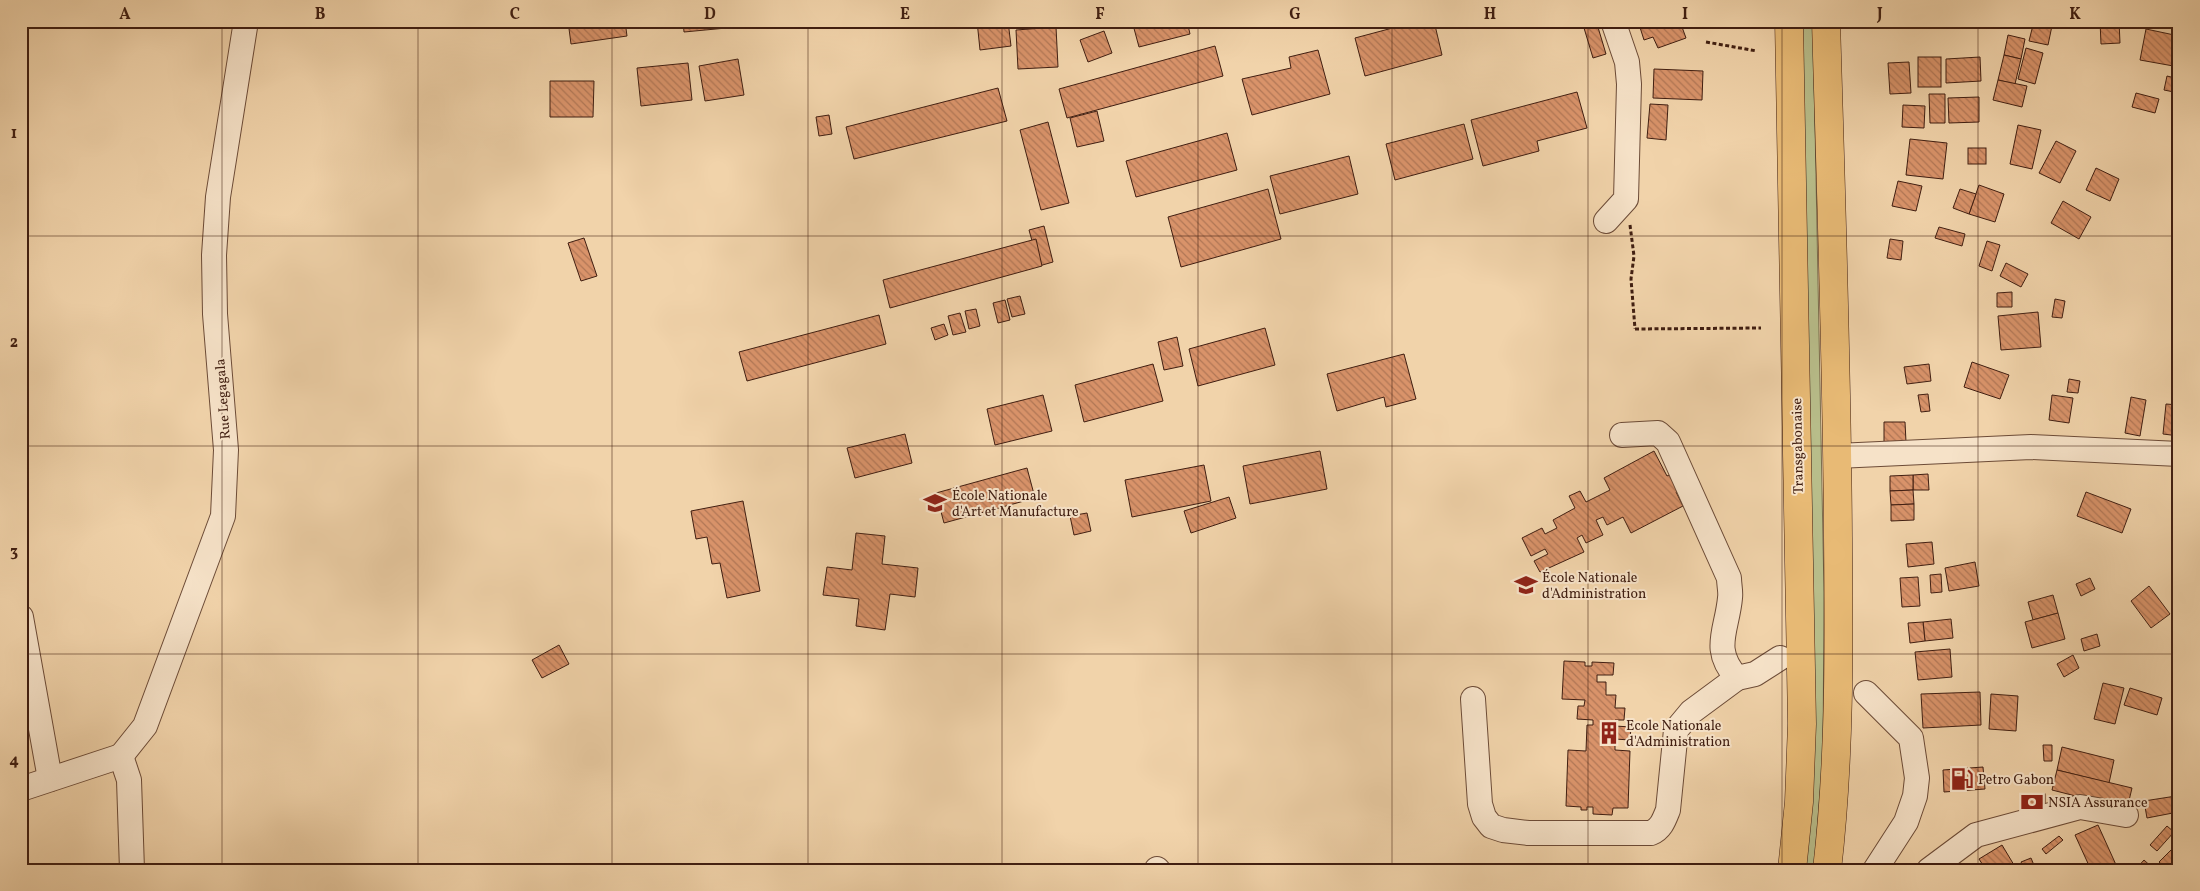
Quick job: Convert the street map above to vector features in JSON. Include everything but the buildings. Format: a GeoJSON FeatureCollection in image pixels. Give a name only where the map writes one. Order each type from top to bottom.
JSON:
{"type":"FeatureCollection","features":[{"type":"Feature","properties":{"kind":"highway","name":"Transgabonaise"},"geometry":{"type":"LineString","coordinates":[[1789,21],[1802,724],[1799,802],[1792,870]]}},
{"type":"Feature","properties":{"kind":"highway"},"geometry":{"type":"LineString","coordinates":[[1826,21],[1840,643],[1836,757],[1827,870]]}},
{"type":"Feature","properties":{"kind":"street","name":"Rue Legagala"},"geometry":{"type":"LineString","coordinates":[[121,756],[145,726],[223,516],[226,450],[215,314],[214,255],[218,197],[246,21]]}},
{"type":"Feature","properties":{"kind":"street"},"geometry":{"type":"LineString","coordinates":[[1606,222],[1626,199],[1629,84],[1627,62],[1613,21]]}},
{"type":"Feature","properties":{"kind":"street"},"geometry":{"type":"LineString","coordinates":[[1622,435],[1658,433],[1668,442],[1729,578],[1731,598],[1724,630],[1723,655],[1727,667],[1738,678]]}},
{"type":"Feature","properties":{"kind":"street"},"geometry":{"type":"LineString","coordinates":[[1837,456],[2031,447],[2179,454]]}},
{"type":"Feature","properties":{"kind":"street"},"geometry":{"type":"LineString","coordinates":[[21,617],[50,779]]}},
{"type":"Feature","properties":{"kind":"street"},"geometry":{"type":"LineString","coordinates":[[1473,699],[1480,804],[1484,817],[1491,826],[1503,830],[1528,833],[1651,833],[1657,830],[1664,822],[1668,810],[1676,730],[1691,712],[1738,678],[1755,674],[1780,658]]}},
{"type":"Feature","properties":{"kind":"street"},"geometry":{"type":"LineString","coordinates":[[1866,693],[1911,738],[1917,778],[1915,796],[1906,822],[1875,870]]}},
{"type":"Feature","properties":{"kind":"street"},"geometry":{"type":"LineString","coordinates":[[21,789],[121,756],[129,780],[132,870]]}},
{"type":"Feature","properties":{"kind":"street"},"geometry":{"type":"LineString","coordinates":[[1929,870],[1976,835],[2080,807],[2126,815]]}},
{"type":"Feature","properties":{"kind":"path"},"geometry":{"type":"LineString","coordinates":[[1706,42],[1757,51]]}},
{"type":"Feature","properties":{"kind":"path"},"geometry":{"type":"LineString","coordinates":[[1626,199],[1634,256],[1631,279],[1634,329],[1761,328]]}},
{"type":"Feature","properties":{"kind":"green space"},"geometry":{"type":"Polygon","coordinates":[[[1802,21],[1813,21],[1824,593],[1823,756],[1814,870],[1804,870],[1802,21]]]}},
{"type":"Feature","properties":{"kind":"place","name":"École Nationale d'Art et Manufacture"},"geometry":{"type":"Point","coordinates":[935,503]}},
{"type":"Feature","properties":{"kind":"place","name":"École Nationale d'Administration"},"geometry":{"type":"Point","coordinates":[1526,585]}},
{"type":"Feature","properties":{"kind":"place","name":"Ecole Nationale d'Administration"},"geometry":{"type":"Point","coordinates":[1609,733]}},
{"type":"Feature","properties":{"kind":"place","name":"Petro Gabon"},"geometry":{"type":"Point","coordinates":[1962,779]}},
{"type":"Feature","properties":{"kind":"place","name":"NSIA Assurance"},"geometry":{"type":"Point","coordinates":[2032,802]}}]}
